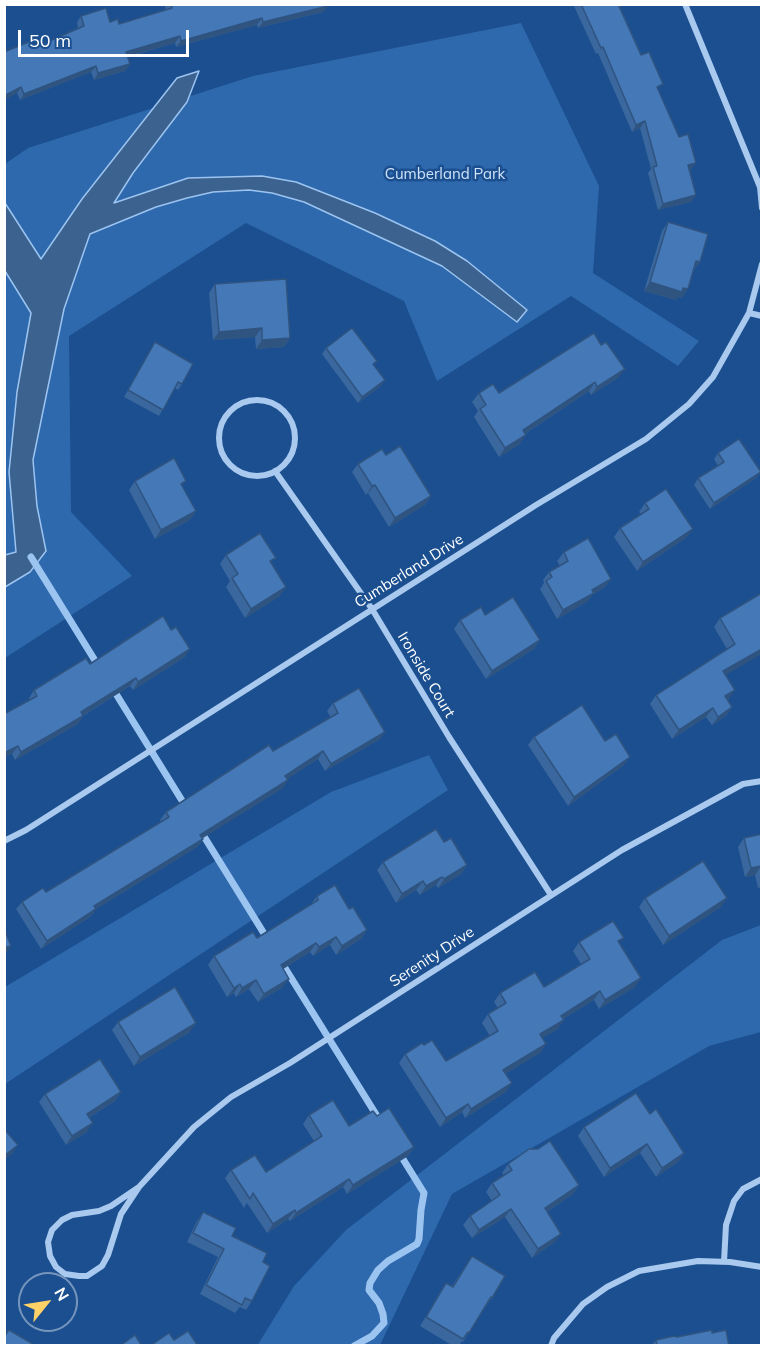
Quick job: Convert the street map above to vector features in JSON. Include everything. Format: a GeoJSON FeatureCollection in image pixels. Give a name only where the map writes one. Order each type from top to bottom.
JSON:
{"type":"FeatureCollection","features":[{"type":"Feature","properties":{"kind":"street"},"geometry":{"type":"LineString","coordinates":[[685,4],[760,187],[762,208]]}},
{"type":"Feature","properties":{"kind":"street","name":"Cumberland Drive"},"geometry":{"type":"LineString","coordinates":[[4,841],[26,830],[536,505],[646,439],[688,404],[713,377],[749,313],[762,264]]}},
{"type":"Feature","properties":{"kind":"street"},"geometry":{"type":"LineString","coordinates":[[749,313],[762,316]]}},
{"type":"Feature","properties":{"kind":"street"},"geometry":{"type":"LineString","coordinates":[[250,400],[267,401],[283,410],[290,419],[295,430],[293,448],[285,464],[275,471],[264,475],[246,474],[231,466],[223,456],[219,445],[222,421],[238,404],[250,400]]}},
{"type":"Feature","properties":{"kind":"street","name":"Ironside Court"},"geometry":{"type":"LineString","coordinates":[[275,471],[372,609],[449,737],[551,895]]}},
{"type":"Feature","properties":{"kind":"street","name":"Serenity Drive"},"geometry":{"type":"LineString","coordinates":[[139,1187],[111,1206],[99,1211],[72,1215],[62,1220],[52,1230],[48,1242],[50,1256],[56,1267],[65,1274],[87,1276],[102,1266],[108,1255],[121,1214],[139,1187],[194,1127],[231,1097],[290,1063],[622,849],[743,784],[762,781]]}},
{"type":"Feature","properties":{"kind":"street"},"geometry":{"type":"LineString","coordinates":[[724,1262],[726,1225],[734,1201],[743,1189],[762,1179]]}},
{"type":"Feature","properties":{"kind":"street"},"geometry":{"type":"LineString","coordinates":[[551,1346],[554,1338],[583,1304],[607,1287],[639,1271],[698,1261],[762,1267]]}},
{"type":"Feature","properties":{"kind":"green space","name":"Cumberland Park"},"geometry":{"type":"Polygon","coordinates":[[[521,23],[599,186],[593,273],[699,341],[678,366],[571,296],[437,381],[404,301],[246,223],[69,336],[71,512],[132,576],[5,658],[5,164],[28,148],[253,76],[521,23]]]}},
{"type":"Feature","properties":{"kind":"green space"},"geometry":{"type":"Polygon","coordinates":[[[429,755],[448,790],[5,1084],[5,987],[331,792],[429,755]]]}},
{"type":"Feature","properties":{"kind":"green space"},"geometry":{"type":"Polygon","coordinates":[[[761,925],[761,1032],[709,1046],[452,1194],[380,1345],[257,1346],[294,1286],[346,1230],[722,940],[761,925]]]}},
{"type":"Feature","properties":{"kind":"shaded area"},"geometry":{"type":"Polygon","coordinates":[[[199,71],[187,102],[133,173],[114,203],[188,178],[262,176],[296,182],[375,213],[435,241],[467,261],[527,310],[517,322],[442,266],[304,202],[272,193],[249,190],[213,192],[156,207],[90,234],[64,309],[33,460],[37,506],[46,551],[30,572],[5,587],[5,555],[16,552],[9,472],[17,392],[31,313],[5,271],[5,203],[41,259],[82,199],[177,78],[199,71]]]}},
{"type":"Feature","properties":{"kind":"building"},"geometry":{"type":"Polygon","coordinates":[[[171,4],[328,4],[328,6],[263,22],[262,18],[181,41],[180,36],[126,52],[130,64],[98,73],[96,66],[24,94],[21,87],[4,96],[4,52],[31,41],[33,48],[84,26],[81,16],[106,8],[110,22],[118,19],[119,24],[172,8],[171,4]]]}},
{"type":"Feature","properties":{"kind":"building"},"geometry":{"type":"Polygon","coordinates":[[[581,4],[618,4],[641,55],[649,52],[663,84],[657,87],[679,137],[688,134],[696,163],[688,165],[696,195],[663,204],[653,167],[657,166],[645,121],[636,125],[603,47],[601,48],[581,4]]]}},
{"type":"Feature","properties":{"kind":"building"},"geometry":{"type":"Polygon","coordinates":[[[668,222],[708,234],[700,262],[696,261],[688,289],[683,288],[682,292],[650,282],[668,222]]]}},
{"type":"Feature","properties":{"kind":"building"},"geometry":{"type":"Polygon","coordinates":[[[286,279],[290,338],[262,340],[262,328],[219,332],[215,284],[286,279]]]}},
{"type":"Feature","properties":{"kind":"building"},"geometry":{"type":"Polygon","coordinates":[[[352,328],[377,361],[373,364],[385,380],[362,397],[326,348],[352,328]]]}},
{"type":"Feature","properties":{"kind":"building"},"geometry":{"type":"Polygon","coordinates":[[[594,333],[601,345],[606,342],[625,369],[597,387],[595,382],[523,430],[526,435],[505,448],[480,409],[486,405],[479,393],[493,384],[499,393],[594,333]]]}},
{"type":"Feature","properties":{"kind":"building"},"geometry":{"type":"Polygon","coordinates":[[[155,342],[193,364],[182,384],[178,382],[163,410],[128,390],[155,342]]]}},
{"type":"Feature","properties":{"kind":"building"},"geometry":{"type":"Polygon","coordinates":[[[739,439],[761,472],[714,503],[698,478],[724,462],[718,453],[739,439]]]}},
{"type":"Feature","properties":{"kind":"building"},"geometry":{"type":"Polygon","coordinates":[[[400,446],[431,496],[395,518],[375,485],[372,486],[358,464],[382,449],[386,455],[400,446]]]}},
{"type":"Feature","properties":{"kind":"building"},"geometry":{"type":"Polygon","coordinates":[[[174,458],[186,481],[181,484],[196,511],[161,530],[135,481],[174,458]]]}},
{"type":"Feature","properties":{"kind":"building"},"geometry":{"type":"Polygon","coordinates":[[[666,489],[693,529],[643,562],[620,528],[649,509],[645,503],[666,489]]]}},
{"type":"Feature","properties":{"kind":"building"},"geometry":{"type":"Polygon","coordinates":[[[260,533],[276,558],[270,561],[286,587],[251,609],[232,578],[238,574],[226,555],[260,533]]]}},
{"type":"Feature","properties":{"kind":"building"},"geometry":{"type":"Polygon","coordinates":[[[588,538],[611,579],[592,590],[594,593],[563,610],[546,581],[552,577],[549,572],[568,561],[564,552],[588,538]]]}},
{"type":"Feature","properties":{"kind":"building"},"geometry":{"type":"Polygon","coordinates":[[[760,594],[762,597],[762,649],[723,671],[735,690],[725,696],[732,707],[718,717],[713,708],[679,730],[656,695],[735,644],[720,618],[760,594]]]}},
{"type":"Feature","properties":{"kind":"building"},"geometry":{"type":"Polygon","coordinates":[[[513,597],[540,640],[492,671],[460,620],[481,607],[485,615],[513,597]]]}},
{"type":"Feature","properties":{"kind":"building"},"geometry":{"type":"Polygon","coordinates":[[[163,616],[171,630],[176,627],[190,649],[138,682],[136,678],[81,712],[83,716],[21,752],[18,746],[4,753],[4,714],[37,696],[34,690],[86,658],[90,664],[163,616]]]}},
{"type":"Feature","properties":{"kind":"building"},"geometry":{"type":"Polygon","coordinates":[[[359,688],[385,732],[331,764],[323,751],[285,776],[288,780],[200,835],[203,839],[94,906],[96,909],[47,941],[22,902],[43,888],[46,892],[169,817],[166,812],[269,745],[273,751],[338,713],[333,703],[359,688]]]}},
{"type":"Feature","properties":{"kind":"building"},"geometry":{"type":"Polygon","coordinates":[[[582,705],[605,741],[616,734],[630,757],[574,797],[534,737],[582,705]]]}},
{"type":"Feature","properties":{"kind":"building"},"geometry":{"type":"Polygon","coordinates":[[[436,829],[444,842],[451,838],[467,865],[444,879],[442,877],[426,886],[423,881],[402,894],[383,862],[436,829]]]}},
{"type":"Feature","properties":{"kind":"building"},"geometry":{"type":"Polygon","coordinates":[[[762,834],[762,869],[761,866],[751,868],[744,838],[762,834]]]}},
{"type":"Feature","properties":{"kind":"building"},"geometry":{"type":"Polygon","coordinates":[[[703,861],[727,898],[669,936],[645,898],[703,861]]]}},
{"type":"Feature","properties":{"kind":"building"},"geometry":{"type":"Polygon","coordinates":[[[335,885],[349,909],[353,907],[367,930],[342,946],[336,937],[319,947],[316,943],[281,965],[289,979],[264,994],[256,980],[242,988],[240,984],[234,988],[214,956],[253,932],[257,938],[318,900],[317,896],[335,885]]]}},
{"type":"Feature","properties":{"kind":"building"},"geometry":{"type":"Polygon","coordinates":[[[613,921],[624,938],[618,941],[641,978],[605,1000],[600,991],[561,1016],[564,1020],[540,1034],[546,1044],[503,1070],[512,1083],[471,1109],[468,1104],[446,1118],[405,1054],[422,1043],[424,1045],[432,1040],[446,1061],[498,1031],[488,1014],[506,1003],[500,993],[535,972],[544,987],[590,959],[579,942],[613,921]]]}},
{"type":"Feature","properties":{"kind":"building"},"geometry":{"type":"Polygon","coordinates":[[[4,929],[11,946],[4,948],[4,929]]]}},
{"type":"Feature","properties":{"kind":"building"},"geometry":{"type":"Polygon","coordinates":[[[175,987],[196,1023],[140,1057],[118,1022],[175,987]]]}},
{"type":"Feature","properties":{"kind":"building"},"geometry":{"type":"Polygon","coordinates":[[[100,1059],[121,1092],[87,1114],[93,1123],[72,1136],[45,1094],[100,1059]]]}},
{"type":"Feature","properties":{"kind":"building"},"geometry":{"type":"Polygon","coordinates":[[[636,1093],[650,1114],[656,1109],[684,1153],[662,1168],[647,1144],[610,1168],[584,1127],[636,1093]]]}},
{"type":"Feature","properties":{"kind":"building"},"geometry":{"type":"Polygon","coordinates":[[[333,1100],[349,1126],[373,1111],[377,1116],[389,1108],[414,1147],[353,1185],[349,1179],[296,1213],[295,1210],[273,1224],[253,1193],[250,1199],[231,1170],[255,1155],[266,1172],[322,1136],[309,1115],[333,1100]]]}},
{"type":"Feature","properties":{"kind":"building"},"geometry":{"type":"Polygon","coordinates":[[[4,1129],[18,1145],[4,1156],[4,1129]]]}},
{"type":"Feature","properties":{"kind":"building"},"geometry":{"type":"Polygon","coordinates":[[[550,1141],[579,1185],[545,1208],[561,1234],[538,1249],[511,1209],[479,1230],[470,1216],[500,1195],[492,1183],[512,1170],[508,1164],[529,1149],[538,1149],[550,1141]]]}},
{"type":"Feature","properties":{"kind":"building"},"geometry":{"type":"Polygon","coordinates":[[[203,1212],[236,1228],[232,1236],[267,1253],[263,1262],[270,1266],[252,1301],[245,1298],[242,1305],[206,1285],[224,1249],[193,1233],[203,1212]]]}},
{"type":"Feature","properties":{"kind":"building"},"geometry":{"type":"Polygon","coordinates":[[[472,1256],[505,1276],[463,1339],[426,1317],[446,1283],[453,1287],[472,1256]]]}},
{"type":"Feature","properties":{"kind":"building"},"geometry":{"type":"Polygon","coordinates":[[[9,1330],[33,1344],[32,1346],[4,1346],[4,1337],[9,1330]]]}},
{"type":"Feature","properties":{"kind":"building"},"geometry":{"type":"Polygon","coordinates":[[[712,1330],[712,1333],[726,1330],[729,1346],[657,1346],[656,1340],[712,1330]]]}},
{"type":"Feature","properties":{"kind":"building"},"geometry":{"type":"Polygon","coordinates":[[[188,1331],[198,1346],[150,1346],[169,1333],[174,1340],[188,1331]]]}},
{"type":"Feature","properties":{"kind":"building"},"geometry":{"type":"Polygon","coordinates":[[[135,1335],[142,1346],[120,1346],[135,1335]]]}},
{"type":"Feature","properties":{"kind":"waterway"},"geometry":{"type":"LineString","coordinates":[[31,557],[99,667]]}},
{"type":"Feature","properties":{"kind":"waterway"},"geometry":{"type":"LineString","coordinates":[[113,689],[186,807]]}},
{"type":"Feature","properties":{"kind":"waterway"},"geometry":{"type":"LineString","coordinates":[[200,830],[268,940]]}},
{"type":"Feature","properties":{"kind":"waterway"},"geometry":{"type":"LineString","coordinates":[[280,960],[382,1124]]}},
{"type":"Feature","properties":{"kind":"waterway"},"geometry":{"type":"LineString","coordinates":[[354,1346],[372,1336],[384,1323],[379,1303],[369,1290],[370,1283],[378,1270],[388,1261],[417,1244],[419,1239],[424,1193],[398,1151]]}}]}
